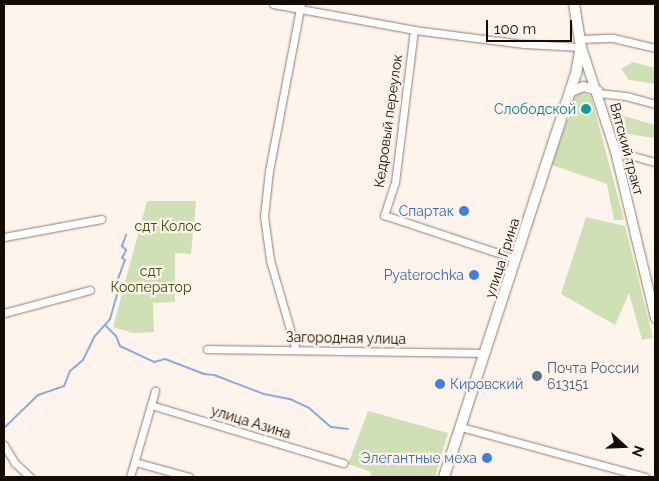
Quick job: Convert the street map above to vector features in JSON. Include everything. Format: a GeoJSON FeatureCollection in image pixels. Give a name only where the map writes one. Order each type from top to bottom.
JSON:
{"type":"FeatureCollection","features":[{"type":"Feature","properties":{"kind":"highway"},"geometry":{"type":"LineString","coordinates":[[574,4],[581,43]]}},
{"type":"Feature","properties":{"kind":"highway","name":"улица Грина"},"geometry":{"type":"LineString","coordinates":[[444,477],[571,91],[581,43]]}},
{"type":"Feature","properties":{"kind":"main road","name":"Вятский тракт"},"geometry":{"type":"LineString","coordinates":[[581,43],[598,92],[615,151],[655,318]]}},
{"type":"Feature","properties":{"kind":"main road"},"geometry":{"type":"LineString","coordinates":[[571,91],[583,86],[598,92]]}},
{"type":"Feature","properties":{"kind":"street"},"geometry":{"type":"LineString","coordinates":[[273,4],[300,6],[414,30],[524,44],[581,43],[613,38],[655,48]]}},
{"type":"Feature","properties":{"kind":"street"},"geometry":{"type":"LineString","coordinates":[[296,350],[270,260],[264,216],[269,171],[300,6]]}},
{"type":"Feature","properties":{"kind":"street","name":"Кедровый переулок"},"geometry":{"type":"LineString","coordinates":[[384,215],[395,182],[414,30]]}},
{"type":"Feature","properties":{"kind":"street"},"geometry":{"type":"LineString","coordinates":[[598,92],[626,96],[655,104]]}},
{"type":"Feature","properties":{"kind":"street"},"geometry":{"type":"LineString","coordinates":[[615,151],[655,162]]}},
{"type":"Feature","properties":{"kind":"street","name":"улица Грина"},"geometry":{"type":"LineString","coordinates":[[384,215],[516,259]]}},
{"type":"Feature","properties":{"kind":"street"},"geometry":{"type":"LineString","coordinates":[[4,237],[101,219]]}},
{"type":"Feature","properties":{"kind":"street"},"geometry":{"type":"LineString","coordinates":[[4,313],[90,290]]}},
{"type":"Feature","properties":{"kind":"street","name":"Загородная улица"},"geometry":{"type":"LineString","coordinates":[[208,349],[485,353]]}},
{"type":"Feature","properties":{"kind":"street"},"geometry":{"type":"LineString","coordinates":[[130,477],[155,391]]}},
{"type":"Feature","properties":{"kind":"street","name":"улица Азина"},"geometry":{"type":"LineString","coordinates":[[151,405],[343,463]]}},
{"type":"Feature","properties":{"kind":"street"},"geometry":{"type":"LineString","coordinates":[[461,427],[645,477]]}},
{"type":"Feature","properties":{"kind":"street"},"geometry":{"type":"LineString","coordinates":[[4,445],[15,463],[30,477]]}},
{"type":"Feature","properties":{"kind":"street"},"geometry":{"type":"LineString","coordinates":[[135,462],[188,477]]}},
{"type":"Feature","properties":{"kind":"green space"},"geometry":{"type":"Polygon","coordinates":[[[633,62],[655,68],[655,84],[629,80],[621,69],[633,62]]]}},
{"type":"Feature","properties":{"kind":"green space"},"geometry":{"type":"Polygon","coordinates":[[[580,92],[591,96],[624,220],[614,220],[607,184],[552,165],[574,99],[580,92]]]}},
{"type":"Feature","properties":{"kind":"green space"},"geometry":{"type":"Polygon","coordinates":[[[624,116],[655,125],[655,138],[627,134],[624,116]]]}},
{"type":"Feature","properties":{"kind":"green space"},"geometry":{"type":"Polygon","coordinates":[[[147,201],[196,201],[191,254],[175,253],[175,302],[153,303],[154,332],[133,333],[113,327],[147,201]]]}},
{"type":"Feature","properties":{"kind":"green space"},"geometry":{"type":"Polygon","coordinates":[[[586,217],[625,226],[653,338],[642,340],[629,293],[615,325],[561,294],[586,217]]]}},
{"type":"Feature","properties":{"kind":"green space"},"geometry":{"type":"Polygon","coordinates":[[[368,411],[448,433],[435,477],[370,477],[371,472],[348,464],[368,411]]]}},
{"type":"Feature","properties":{"kind":"waterway"},"geometry":{"type":"LineString","coordinates":[[4,428],[38,395],[64,386],[70,371],[83,360],[94,337],[110,319],[119,287],[118,279],[125,260],[122,258],[126,250],[122,246],[126,235]]}},
{"type":"Feature","properties":{"kind":"waterway"},"geometry":{"type":"LineString","coordinates":[[106,326],[116,336],[120,346],[154,362],[165,359],[264,394],[290,399],[309,408],[331,427],[348,429]]}},
{"type":"Feature","properties":{"kind":"place","name":"Слободской"},"geometry":{"type":"Point","coordinates":[586,109]}},
{"type":"Feature","properties":{"kind":"place","name":"Спартак"},"geometry":{"type":"Point","coordinates":[464,211]}},
{"type":"Feature","properties":{"kind":"place","name":"Pyaterochka"},"geometry":{"type":"Point","coordinates":[474,275]}},
{"type":"Feature","properties":{"kind":"place","name":"Почта России 613151"},"geometry":{"type":"Point","coordinates":[537,376]}},
{"type":"Feature","properties":{"kind":"place","name":"Кировский"},"geometry":{"type":"Point","coordinates":[440,384]}},
{"type":"Feature","properties":{"kind":"place","name":"Элегантные меха"},"geometry":{"type":"Point","coordinates":[487,458]}},
{"type":"Feature","properties":{"kind":"park label","name":"сдт Колос"},"geometry":{"type":"Point","coordinates":[168,226]}},
{"type":"Feature","properties":{"kind":"park label","name":"сдт Кооператор"},"geometry":{"type":"Point","coordinates":[151,280]}}]}
